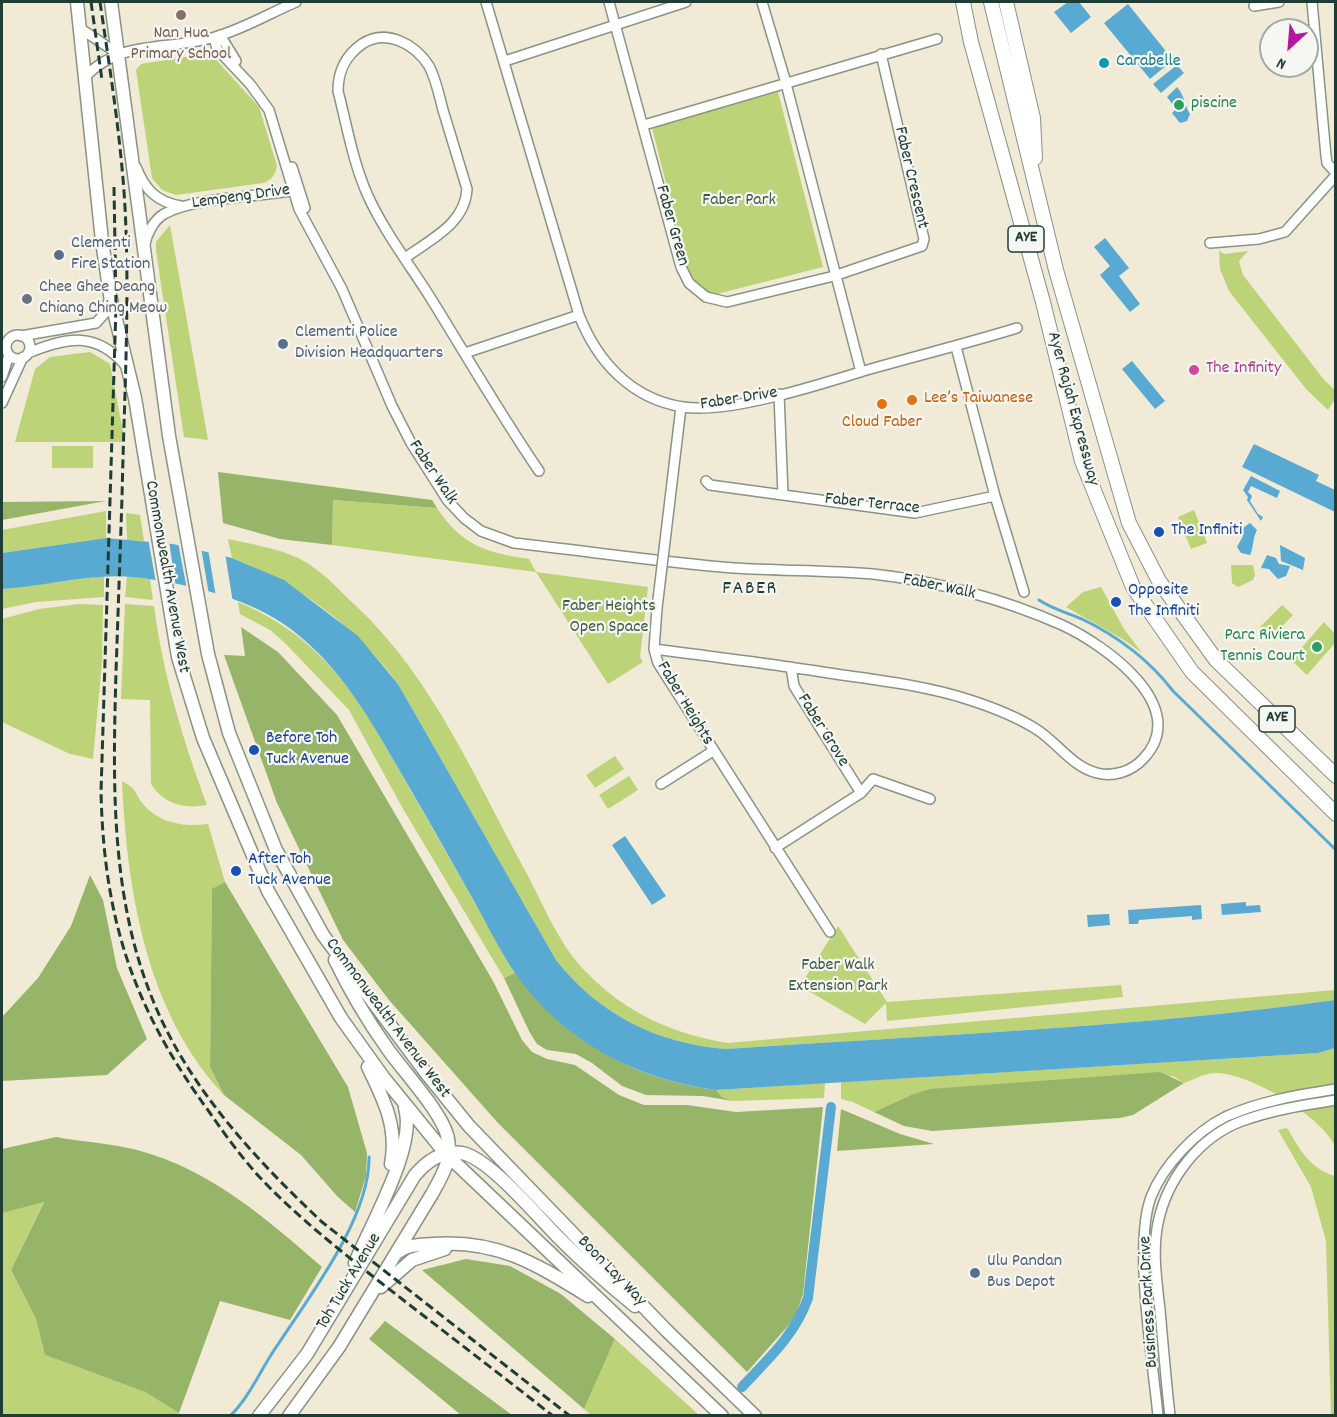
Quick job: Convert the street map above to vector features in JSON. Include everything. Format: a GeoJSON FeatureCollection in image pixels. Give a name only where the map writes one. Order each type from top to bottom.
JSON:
{"type":"FeatureCollection","features":[{"type":"Feature","properties":{"kind":"highway","name":"Ayer Rajah Expressway"},"geometry":{"type":"LineString","coordinates":[[963,2],[971,42],[1043,302],[1082,461],[1133,587],[1192,672],[1335,814]]}},
{"type":"Feature","properties":{"kind":"highway","name":"Ayer Rajah Expressway"},"geometry":{"type":"LineString","coordinates":[[992,2],[1056,270],[1129,523],[1159,582],[1216,660],[1335,776]]}},
{"type":"Feature","properties":{"kind":"highway"},"geometry":{"type":"LineString","coordinates":[[1006,2],[1034,118],[1037,192]]}},
{"type":"Feature","properties":{"kind":"main road","name":"Commonwealth Avenue West"},"geometry":{"type":"LineString","coordinates":[[77,2],[96,192],[110,295],[128,368],[142,441],[178,657],[203,738],[268,891],[310,968],[355,1039],[404,1104],[447,1154]]}},
{"type":"Feature","properties":{"kind":"main road","name":"Commonwealth Avenue West"},"geometry":{"type":"LineString","coordinates":[[111,2],[169,436],[208,654],[229,733],[276,850],[323,935],[426,1073],[469,1126]]}},
{"type":"Feature","properties":{"kind":"main road"},"geometry":{"type":"LineString","coordinates":[[323,935],[348,986],[370,1023],[441,1121],[447,1132],[447,1154],[468,1155],[482,1162],[610,1286],[666,1331]]}},
{"type":"Feature","properties":{"kind":"main road"},"geometry":{"type":"LineString","coordinates":[[355,1039],[391,1117],[393,1153],[384,1198]]}},
{"type":"Feature","properties":{"kind":"main road"},"geometry":{"type":"LineString","coordinates":[[345,1287],[384,1198],[408,1128],[404,1104]]}},
{"type":"Feature","properties":{"kind":"main road","name":"Boon Lay Way"},"geometry":{"type":"LineString","coordinates":[[469,1126],[666,1331],[756,1416]]}},
{"type":"Feature","properties":{"kind":"main road","name":"Boon Lay Way"},"geometry":{"type":"LineString","coordinates":[[447,1154],[722,1416]]}},
{"type":"Feature","properties":{"kind":"main road","name":"Toh Tuck Avenue"},"geometry":{"type":"LineString","coordinates":[[289,1416],[322,1372],[392,1260],[444,1173],[447,1154]]}},
{"type":"Feature","properties":{"kind":"main road","name":"Toh Tuck Avenue"},"geometry":{"type":"LineString","coordinates":[[259,1416],[307,1354],[345,1287],[415,1175],[427,1163],[447,1154]]}},
{"type":"Feature","properties":{"kind":"main road"},"geometry":{"type":"LineString","coordinates":[[392,1260],[403,1248],[415,1245],[453,1242],[488,1247],[525,1259],[612,1311]]}},
{"type":"Feature","properties":{"kind":"main road"},"geometry":{"type":"LineString","coordinates":[[368,1299],[400,1268],[423,1255],[449,1248],[488,1247]]}},
{"type":"Feature","properties":{"kind":"street"},"geometry":{"type":"LineString","coordinates":[[86,76],[100,62],[117,53],[217,36],[296,2]]}},
{"type":"Feature","properties":{"kind":"street","name":"Faber Drive"},"geometry":{"type":"LineString","coordinates":[[486,2],[588,339],[609,368],[636,389],[681,406],[718,407],[779,394],[956,347],[1017,328]]}},
{"type":"Feature","properties":{"kind":"street","name":"Faber Green"},"geometry":{"type":"LineString","coordinates":[[609,2],[681,267],[689,283],[706,297],[727,302],[834,276]]}},
{"type":"Feature","properties":{"kind":"street"},"geometry":{"type":"LineString","coordinates":[[505,61],[615,23],[686,2]]}},
{"type":"Feature","properties":{"kind":"street"},"geometry":{"type":"LineString","coordinates":[[762,2],[861,372]]}},
{"type":"Feature","properties":{"kind":"street"},"geometry":{"type":"LineString","coordinates":[[1254,6],[1279,2]]}},
{"type":"Feature","properties":{"kind":"street"},"geometry":{"type":"LineString","coordinates":[[1210,243],[1270,237],[1285,232],[1335,174],[1327,163],[1326,156],[1311,2]]}},
{"type":"Feature","properties":{"kind":"street"},"geometry":{"type":"LineString","coordinates":[[81,29],[101,45],[117,53]]}},
{"type":"Feature","properties":{"kind":"street","name":"Faber Walk"},"geometry":{"type":"LineString","coordinates":[[217,36],[217,49],[265,102],[310,232],[342,289],[392,406],[411,443],[448,501],[481,531],[514,543],[732,567],[874,574],[973,594],[1064,626],[1107,652],[1132,675],[1152,699],[1159,726],[1149,753],[1140,763],[1125,772],[1107,775],[1085,769],[1038,730],[1013,716],[972,701],[897,683],[654,649]]}},
{"type":"Feature","properties":{"kind":"street"},"geometry":{"type":"LineString","coordinates":[[405,258],[460,216],[467,189],[429,66],[410,45],[396,39],[375,38],[365,42],[347,58],[338,78],[338,91],[359,173],[369,198],[405,258],[539,471]]}},
{"type":"Feature","properties":{"kind":"street"},"geometry":{"type":"LineString","coordinates":[[644,125],[937,39]]}},
{"type":"Feature","properties":{"kind":"street","name":"Faber Crescent"},"geometry":{"type":"LineString","coordinates":[[834,276],[916,250],[922,246],[924,238],[881,54]]}},
{"type":"Feature","properties":{"kind":"street","name":"Lempeng Drive"},"geometry":{"type":"LineString","coordinates":[[130,151],[148,190],[167,204],[182,206],[296,190]]}},
{"type":"Feature","properties":{"kind":"street","name":"Lempeng Drive"},"geometry":{"type":"LineString","coordinates":[[144,256],[148,233],[158,219],[182,206]]}},
{"type":"Feature","properties":{"kind":"street"},"geometry":{"type":"LineString","coordinates":[[2,377],[9,355],[6,348],[7,341],[13,336],[96,323],[105,313],[110,295]]}},
{"type":"Feature","properties":{"kind":"street"},"geometry":{"type":"LineString","coordinates":[[465,353],[579,315]]}},
{"type":"Feature","properties":{"kind":"street"},"geometry":{"type":"LineString","coordinates":[[2,403],[25,355],[28,342],[21,336]]}},
{"type":"Feature","properties":{"kind":"street"},"geometry":{"type":"LineString","coordinates":[[9,355],[16,358],[59,343],[84,340],[112,349],[128,368]]}},
{"type":"Feature","properties":{"kind":"street"},"geometry":{"type":"LineString","coordinates":[[956,347],[995,496],[1024,592]]}},
{"type":"Feature","properties":{"kind":"street"},"geometry":{"type":"LineString","coordinates":[[779,394],[783,495]]}},
{"type":"Feature","properties":{"kind":"street","name":"Faber Heights"},"geometry":{"type":"LineString","coordinates":[[681,406],[654,649],[662,670],[830,932]]}},
{"type":"Feature","properties":{"kind":"street","name":"Faber Terrace"},"geometry":{"type":"LineString","coordinates":[[706,481],[710,485],[915,513],[995,496]]}},
{"type":"Feature","properties":{"kind":"street","name":"Faber Grove"},"geometry":{"type":"LineString","coordinates":[[791,667],[794,686],[861,793]]}},
{"type":"Feature","properties":{"kind":"street"},"geometry":{"type":"LineString","coordinates":[[660,784],[713,751]]}},
{"type":"Feature","properties":{"kind":"street"},"geometry":{"type":"LineString","coordinates":[[775,848],[861,793],[875,779],[930,799]]}},
{"type":"Feature","properties":{"kind":"street","name":"Business Park Drive"},"geometry":{"type":"LineString","coordinates":[[1158,1416],[1146,1300],[1144,1235],[1151,1197],[1179,1154],[1223,1118],[1266,1102],[1335,1089]]}},
{"type":"Feature","properties":{"kind":"street","name":"Business Park Drive"},"geometry":{"type":"LineString","coordinates":[[1170,1416],[1155,1262],[1157,1226],[1170,1187],[1189,1160],[1219,1132],[1240,1121],[1278,1110],[1335,1100]]}},
{"type":"Feature","properties":{"kind":"green space"},"geometry":{"type":"Polygon","coordinates":[[[210,53],[259,107],[277,166],[273,177],[263,183],[176,195],[162,190],[152,178],[136,70],[141,64],[210,53]]]}},
{"type":"Feature","properties":{"kind":"green space","name":"Faber Park"},"geometry":{"type":"Polygon","coordinates":[[[778,92],[823,267],[709,296],[691,282],[651,124],[778,92]]]}},
{"type":"Feature","properties":{"kind":"green space"},"geometry":{"type":"Polygon","coordinates":[[[170,225],[208,440],[184,437],[156,251],[156,242],[170,225]]]}},
{"type":"Feature","properties":{"kind":"green space"},"geometry":{"type":"Polygon","coordinates":[[[1219,251],[1225,254],[1248,251],[1239,261],[1243,275],[1325,381],[1335,390],[1335,399],[1328,410],[1306,389],[1229,291],[1220,269],[1219,251]]]}},
{"type":"Feature","properties":{"kind":"green space"},"geometry":{"type":"Polygon","coordinates":[[[90,352],[110,364],[125,442],[15,442],[35,369],[50,357],[90,352]]]}},
{"type":"Feature","properties":{"kind":"green space"},"geometry":{"type":"Polygon","coordinates":[[[52,446],[93,446],[93,468],[52,468],[52,446]]]}},
{"type":"Feature","properties":{"kind":"green space"},"geometry":{"type":"Polygon","coordinates":[[[218,472],[432,500],[437,508],[333,500],[332,545],[280,539],[223,523],[218,472]]]}},
{"type":"Feature","properties":{"kind":"green space"},"geometry":{"type":"Polygon","coordinates":[[[333,500],[437,508],[446,521],[466,539],[500,554],[529,559],[536,572],[332,545],[333,500]]]}},
{"type":"Feature","properties":{"kind":"green space"},"geometry":{"type":"Polygon","coordinates":[[[106,501],[2,520],[2,502],[106,501]]]}},
{"type":"Feature","properties":{"kind":"green space"},"geometry":{"type":"Polygon","coordinates":[[[1194,510],[1207,543],[1191,549],[1178,517],[1194,510]]]}},
{"type":"Feature","properties":{"kind":"green space"},"geometry":{"type":"Polygon","coordinates":[[[106,511],[106,538],[2,553],[2,530],[106,511]]]}},
{"type":"Feature","properties":{"kind":"green space"},"geometry":{"type":"Polygon","coordinates":[[[126,513],[140,515],[144,541],[127,540],[126,513]]]}},
{"type":"Feature","properties":{"kind":"green space"},"geometry":{"type":"Polygon","coordinates":[[[228,539],[298,558],[329,580],[384,635],[409,666],[452,733],[569,952],[603,988],[635,1011],[670,1028],[728,1043],[1335,990],[1335,1000],[1184,1018],[726,1049],[677,1041],[653,1033],[610,1011],[573,979],[556,960],[398,684],[381,663],[344,626],[303,594],[257,568],[232,558],[228,539]]]}},
{"type":"Feature","properties":{"kind":"green space"},"geometry":{"type":"Polygon","coordinates":[[[1231,565],[1253,565],[1255,575],[1253,580],[1238,587],[1232,583],[1231,565]]]}},
{"type":"Feature","properties":{"kind":"green space","name":"Faber Heights Open Space"},"geometry":{"type":"Polygon","coordinates":[[[536,572],[648,587],[640,657],[643,662],[608,684],[536,572]]]}},
{"type":"Feature","properties":{"kind":"green space"},"geometry":{"type":"Polygon","coordinates":[[[104,576],[104,597],[36,602],[2,609],[2,589],[104,576]]]}},
{"type":"Feature","properties":{"kind":"green space"},"geometry":{"type":"Polygon","coordinates":[[[127,576],[150,579],[153,600],[125,597],[127,576]]]}},
{"type":"Feature","properties":{"kind":"green space"},"geometry":{"type":"Polygon","coordinates":[[[1101,587],[1124,629],[1142,653],[1124,640],[1066,607],[1083,592],[1101,587]]]}},
{"type":"Feature","properties":{"kind":"green space"},"geometry":{"type":"Polygon","coordinates":[[[238,602],[258,611],[293,633],[322,658],[350,689],[363,707],[515,973],[504,978],[402,807],[349,710],[285,643],[270,630],[240,614],[238,602]]]}},
{"type":"Feature","properties":{"kind":"green space"},"geometry":{"type":"Polygon","coordinates":[[[79,604],[103,605],[102,662],[93,759],[70,754],[2,722],[2,619],[39,609],[79,604]]]}},
{"type":"Feature","properties":{"kind":"green space"},"geometry":{"type":"Polygon","coordinates":[[[125,604],[154,606],[175,707],[207,805],[176,804],[162,797],[151,784],[150,700],[121,699],[125,604]]]}},
{"type":"Feature","properties":{"kind":"green space"},"geometry":{"type":"Polygon","coordinates":[[[1282,605],[1293,615],[1269,640],[1258,629],[1282,605]]]}},
{"type":"Feature","properties":{"kind":"green space","name":"Parc Riviera Tennis Court"},"geometry":{"type":"Polygon","coordinates":[[[1324,622],[1335,634],[1335,643],[1307,675],[1291,660],[1324,622]]]}},
{"type":"Feature","properties":{"kind":"green space"},"geometry":{"type":"Polygon","coordinates":[[[241,627],[278,652],[337,715],[493,981],[522,1040],[532,1052],[547,1059],[575,1065],[619,1095],[644,1105],[687,1105],[736,1112],[823,1107],[803,1294],[795,1318],[747,1372],[498,1123],[389,1000],[343,940],[277,803],[224,655],[245,656],[241,627]]]}},
{"type":"Feature","properties":{"kind":"green space"},"geometry":{"type":"Polygon","coordinates":[[[615,756],[624,769],[595,788],[586,775],[615,756]]]}},
{"type":"Feature","properties":{"kind":"green space"},"geometry":{"type":"Polygon","coordinates":[[[629,776],[638,790],[608,809],[599,795],[629,776]]]}},
{"type":"Feature","properties":{"kind":"green space"},"geometry":{"type":"Polygon","coordinates":[[[122,781],[133,789],[150,811],[165,820],[191,825],[208,824],[225,882],[212,890],[210,1067],[224,1095],[197,1062],[176,1026],[159,988],[146,948],[129,864],[122,781]]]}},
{"type":"Feature","properties":{"kind":"green space"},"geometry":{"type":"Polygon","coordinates":[[[90,875],[103,900],[117,968],[147,1039],[107,1075],[2,1081],[2,1017],[38,978],[71,926],[90,875]]]}},
{"type":"Feature","properties":{"kind":"green space"},"geometry":{"type":"Polygon","coordinates":[[[225,882],[348,1087],[367,1153],[366,1176],[355,1212],[337,1196],[301,1155],[224,1095],[210,1067],[212,889],[225,882]]]}},
{"type":"Feature","properties":{"kind":"green space","name":"Faber Walk Extension Park"},"geometry":{"type":"Polygon","coordinates":[[[838,926],[887,1002],[1121,985],[1123,997],[887,1021],[886,1003],[865,1024],[800,986],[838,926]]]}},
{"type":"Feature","properties":{"kind":"green space"},"geometry":{"type":"Polygon","coordinates":[[[515,973],[557,1018],[580,1037],[604,1052],[629,1066],[656,1076],[685,1085],[716,1090],[722,1097],[733,1101],[703,1096],[646,1095],[622,1086],[576,1054],[547,1050],[537,1044],[530,1033],[504,978],[515,973]]]}},
{"type":"Feature","properties":{"kind":"green space"},"geometry":{"type":"Polygon","coordinates":[[[1335,1048],[1335,1146],[1315,1122],[1282,1098],[1246,1080],[1215,1073],[1184,1083],[1173,1076],[911,1095],[874,1112],[841,1099],[841,1082],[1318,1053],[1335,1048]]]}},
{"type":"Feature","properties":{"kind":"green space"},"geometry":{"type":"Polygon","coordinates":[[[1160,1072],[1184,1083],[1133,1115],[1120,1118],[932,1131],[904,1126],[874,1112],[930,1089],[1160,1072]]]}},
{"type":"Feature","properties":{"kind":"green space"},"geometry":{"type":"Polygon","coordinates":[[[825,1083],[824,1098],[733,1101],[722,1097],[716,1090],[825,1083]]]}},
{"type":"Feature","properties":{"kind":"green space"},"geometry":{"type":"Polygon","coordinates":[[[841,1109],[900,1134],[934,1144],[837,1151],[841,1109]]]}},
{"type":"Feature","properties":{"kind":"green space"},"geometry":{"type":"Polygon","coordinates":[[[1287,1128],[1301,1151],[1312,1163],[1326,1173],[1335,1176],[1335,1415],[1331,1415],[1326,1241],[1311,1187],[1278,1130],[1287,1128]]]}},
{"type":"Feature","properties":{"kind":"green space"},"geometry":{"type":"Polygon","coordinates":[[[56,1137],[137,1150],[189,1170],[259,1214],[322,1267],[290,1320],[220,1301],[179,1413],[145,1392],[45,1355],[36,1319],[11,1270],[44,1202],[2,1213],[2,1149],[56,1137]]]}},
{"type":"Feature","properties":{"kind":"green space"},"geometry":{"type":"Polygon","coordinates":[[[44,1201],[11,1270],[36,1319],[45,1355],[145,1392],[179,1413],[178,1416],[2,1416],[2,1213],[44,1201]]]}},
{"type":"Feature","properties":{"kind":"green space"},"geometry":{"type":"Polygon","coordinates":[[[466,1259],[510,1266],[561,1294],[615,1339],[584,1409],[422,1270],[466,1259]]]}},
{"type":"Feature","properties":{"kind":"green space"},"geometry":{"type":"Polygon","coordinates":[[[385,1321],[512,1415],[461,1415],[369,1339],[385,1321]]]}},
{"type":"Feature","properties":{"kind":"green space"},"geometry":{"type":"Polygon","coordinates":[[[615,1339],[699,1415],[591,1415],[584,1409],[615,1339]]]}},
{"type":"Feature","properties":{"kind":"water"},"geometry":{"type":"Polygon","coordinates":[[[1068,2],[1079,2],[1091,17],[1071,33],[1054,12],[1068,2]]]}},
{"type":"Feature","properties":{"kind":"water"},"geometry":{"type":"Polygon","coordinates":[[[1128,4],[1173,60],[1150,79],[1104,23],[1128,4]]]}},
{"type":"Feature","properties":{"kind":"water"},"geometry":{"type":"Polygon","coordinates":[[[1177,65],[1184,73],[1161,93],[1153,84],[1177,65]]]}},
{"type":"Feature","properties":{"kind":"water","name":"piscine"},"geometry":{"type":"Polygon","coordinates":[[[1177,87],[1190,114],[1187,121],[1180,123],[1172,113],[1176,109],[1167,97],[1177,87]]]}},
{"type":"Feature","properties":{"kind":"water"},"geometry":{"type":"Polygon","coordinates":[[[1105,238],[1129,268],[1119,276],[1140,304],[1130,312],[1100,275],[1110,266],[1094,247],[1105,238]]]}},
{"type":"Feature","properties":{"kind":"water"},"geometry":{"type":"Polygon","coordinates":[[[1132,361],[1165,401],[1155,409],[1122,369],[1132,361]]]}},
{"type":"Feature","properties":{"kind":"water"},"geometry":{"type":"Polygon","coordinates":[[[1254,444],[1319,475],[1316,481],[1335,490],[1335,512],[1242,467],[1254,444]]]}},
{"type":"Feature","properties":{"kind":"water"},"geometry":{"type":"Polygon","coordinates":[[[1251,476],[1280,491],[1277,498],[1251,486],[1248,492],[1252,496],[1250,501],[1258,514],[1263,517],[1261,521],[1243,490],[1251,476]]]}},
{"type":"Feature","properties":{"kind":"water"},"geometry":{"type":"Polygon","coordinates":[[[1250,523],[1257,530],[1250,555],[1241,553],[1237,547],[1243,536],[1239,531],[1250,523]]]}},
{"type":"Feature","properties":{"kind":"water"},"geometry":{"type":"Polygon","coordinates":[[[106,538],[173,544],[232,558],[284,580],[358,636],[398,684],[556,960],[591,996],[610,1011],[653,1033],[677,1041],[726,1049],[1108,1024],[1259,1010],[1335,1000],[1335,1048],[1318,1053],[716,1090],[658,1077],[630,1066],[578,1037],[534,997],[515,973],[362,707],[323,658],[292,630],[260,610],[224,596],[149,579],[93,577],[2,589],[2,553],[106,538]]]}},
{"type":"Feature","properties":{"kind":"water"},"geometry":{"type":"Polygon","coordinates":[[[1280,545],[1305,558],[1303,570],[1281,561],[1280,545]]]}},
{"type":"Feature","properties":{"kind":"water"},"geometry":{"type":"Polygon","coordinates":[[[1267,555],[1276,558],[1279,564],[1290,566],[1286,576],[1278,579],[1269,569],[1261,568],[1267,555]]]}},
{"type":"Feature","properties":{"kind":"water"},"geometry":{"type":"Polygon","coordinates":[[[625,836],[666,896],[652,905],[612,845],[625,836]]]}},
{"type":"Feature","properties":{"kind":"water"},"geometry":{"type":"Polygon","coordinates":[[[1246,902],[1246,906],[1260,905],[1261,912],[1222,915],[1221,904],[1246,902]]]}},
{"type":"Feature","properties":{"kind":"water"},"geometry":{"type":"Polygon","coordinates":[[[1201,905],[1202,919],[1192,920],[1192,916],[1139,920],[1138,924],[1129,924],[1128,910],[1201,905]]]}},
{"type":"Feature","properties":{"kind":"water"},"geometry":{"type":"Polygon","coordinates":[[[1109,914],[1110,925],[1088,927],[1087,915],[1109,914]]]}},
{"type":"Feature","properties":{"kind":"pier"},"geometry":{"type":"Polygon","coordinates":[[[148,538],[169,541],[176,588],[156,583],[148,538]]]}},
{"type":"Feature","properties":{"kind":"pier"},"geometry":{"type":"Polygon","coordinates":[[[178,542],[201,547],[209,595],[187,590],[178,542]]]}},
{"type":"Feature","properties":{"kind":"pier"},"geometry":{"type":"Polygon","coordinates":[[[208,549],[225,553],[233,603],[216,597],[208,549]]]}},
{"type":"Feature","properties":{"kind":"waterway"},"geometry":{"type":"LineString","coordinates":[[1039,600],[1095,626],[1120,641],[1154,669],[1173,691],[1336,850]]}},
{"type":"Feature","properties":{"kind":"waterway"},"geometry":{"type":"LineString","coordinates":[[742,1387],[788,1335],[796,1324],[808,1298],[831,1107]]}},
{"type":"Feature","properties":{"kind":"waterway"},"geometry":{"type":"LineString","coordinates":[[230,1416],[247,1395],[333,1260],[359,1207],[369,1157]]}},
{"type":"Feature","properties":{"kind":"railway"},"geometry":{"type":"LineString","coordinates":[[91,2],[102,80]]}},
{"type":"Feature","properties":{"kind":"railway"},"geometry":{"type":"LineString","coordinates":[[100,2],[118,130],[125,207],[127,316],[114,754],[121,878],[138,959],[152,998],[184,1061],[203,1091],[225,1119],[272,1172],[322,1222],[570,1416]]}},
{"type":"Feature","properties":{"kind":"railway"},"geometry":{"type":"LineString","coordinates":[[114,187],[116,306],[101,792],[103,839],[109,882],[128,962],[161,1037],[184,1075],[231,1142],[262,1179],[296,1213],[337,1248],[553,1416]]}},
{"type":"Feature","properties":{"kind":"place","name":"Nan Hua Primary School"},"geometry":{"type":"Point","coordinates":[181,15]}},
{"type":"Feature","properties":{"kind":"place","name":"Carabelle"},"geometry":{"type":"Point","coordinates":[1104,63]}},
{"type":"Feature","properties":{"kind":"place","name":"piscine"},"geometry":{"type":"Point","coordinates":[1179,105]}},
{"type":"Feature","properties":{"kind":"place","name":"Clementi Fire Station"},"geometry":{"type":"Point","coordinates":[59,255]}},
{"type":"Feature","properties":{"kind":"place","name":"Chee Ghee Deang Chiang Ching Meow"},"geometry":{"type":"Point","coordinates":[27,299]}},
{"type":"Feature","properties":{"kind":"place","name":"Clementi Police Division Headquarters"},"geometry":{"type":"Point","coordinates":[283,344]}},
{"type":"Feature","properties":{"kind":"place","name":"The Infinity"},"geometry":{"type":"Point","coordinates":[1194,370]}},
{"type":"Feature","properties":{"kind":"place","name":"Lee’s Taiwanese"},"geometry":{"type":"Point","coordinates":[912,400]}},
{"type":"Feature","properties":{"kind":"place","name":"Cloud Faber"},"geometry":{"type":"Point","coordinates":[882,404]}},
{"type":"Feature","properties":{"kind":"place","name":"The Infiniti"},"geometry":{"type":"Point","coordinates":[1159,532]}},
{"type":"Feature","properties":{"kind":"place","name":"Opposite The Infiniti"},"geometry":{"type":"Point","coordinates":[1116,602]}},
{"type":"Feature","properties":{"kind":"place","name":"Parc Riviera Tennis Court"},"geometry":{"type":"Point","coordinates":[1317,647]}},
{"type":"Feature","properties":{"kind":"place","name":"Before Toh Tuck Avenue"},"geometry":{"type":"Point","coordinates":[254,750]}},
{"type":"Feature","properties":{"kind":"place","name":"After Toh Tuck Avenue"},"geometry":{"type":"Point","coordinates":[236,871]}},
{"type":"Feature","properties":{"kind":"place","name":"Ulu Pandan Bus Depot"},"geometry":{"type":"Point","coordinates":[975,1273]}},
{"type":"Feature","properties":{"kind":"district","name":"FABER"},"geometry":{"type":"Point","coordinates":[750,590]}}]}
